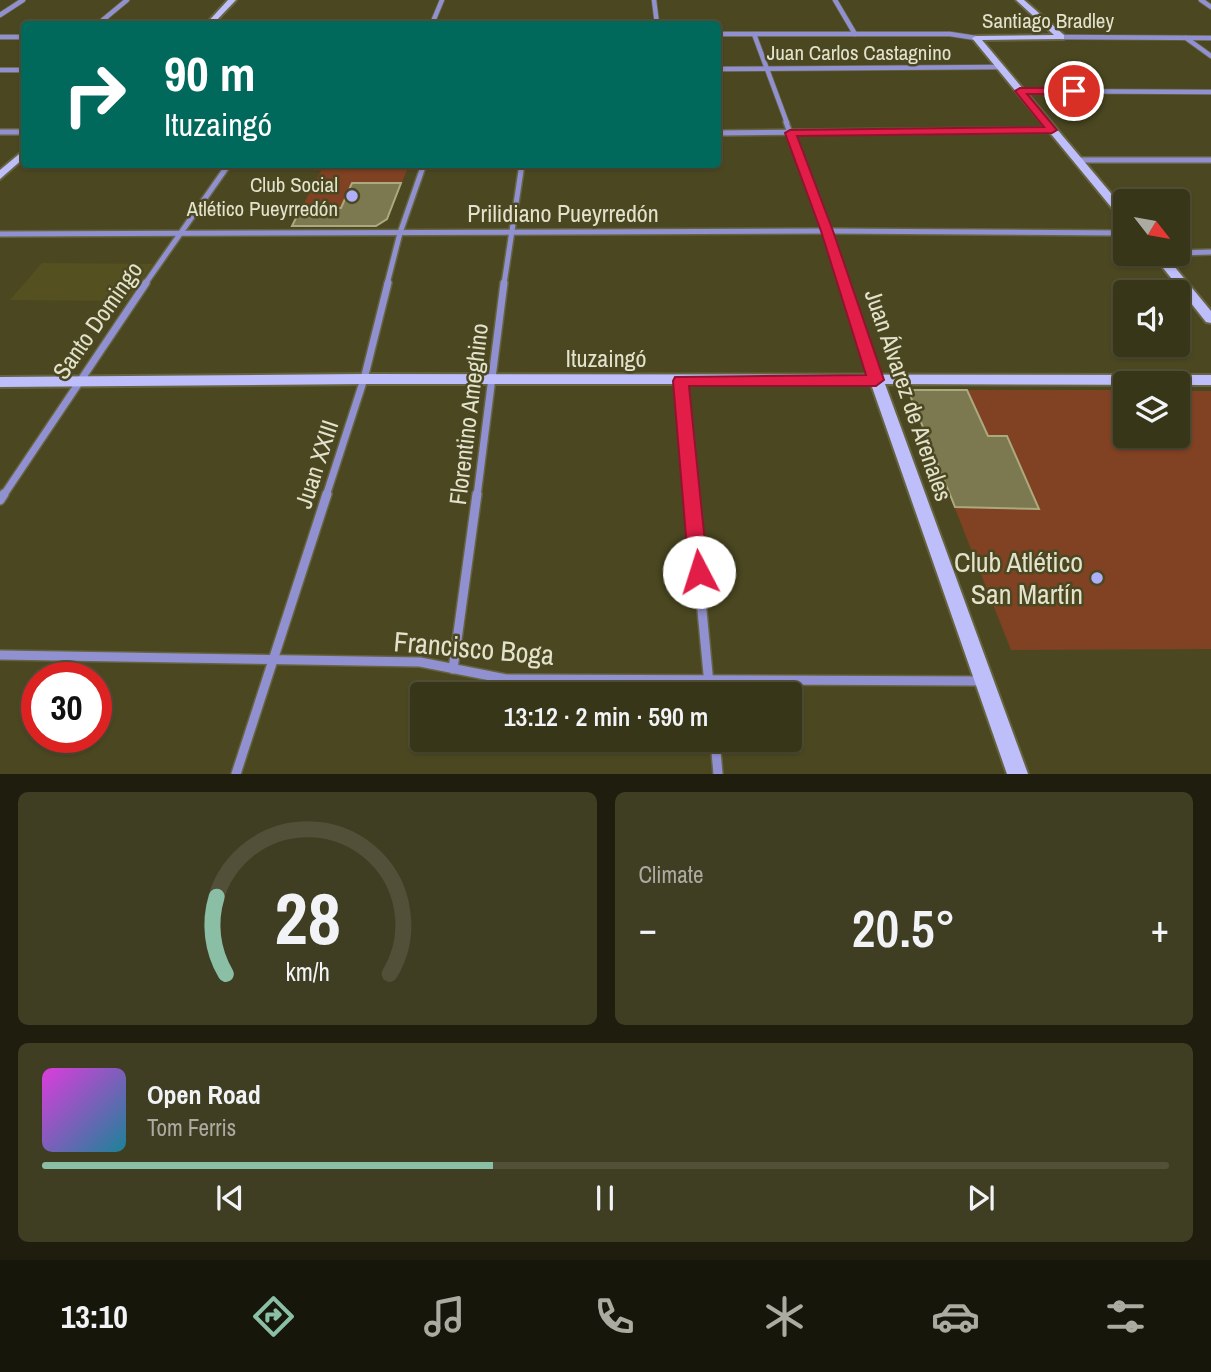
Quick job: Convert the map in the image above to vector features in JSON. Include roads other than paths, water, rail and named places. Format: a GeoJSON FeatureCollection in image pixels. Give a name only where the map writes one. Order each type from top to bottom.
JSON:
{"type":"FeatureCollection","features":[{"type":"Feature","properties":{"kind":"street"},"geometry":{"type":"LineString","coordinates":[[0,15],[23,0]]}},
{"type":"Feature","properties":{"kind":"street"},"geometry":{"type":"LineString","coordinates":[[102,21],[127,0]]}},
{"type":"Feature","properties":{"kind":"street"},"geometry":{"type":"LineString","coordinates":[[212,21],[232,0]]}},
{"type":"Feature","properties":{"kind":"street"},"geometry":{"type":"LineString","coordinates":[[433,21],[442,0]]}},
{"type":"Feature","properties":{"kind":"street"},"geometry":{"type":"LineString","coordinates":[[654,0],[657,21]]}},
{"type":"Feature","properties":{"kind":"street"},"geometry":{"type":"LineString","coordinates":[[835,0],[855,34]]}},
{"type":"Feature","properties":{"kind":"street"},"geometry":{"type":"LineString","coordinates":[[1020,0],[1060,37]]}},
{"type":"Feature","properties":{"kind":"street"},"geometry":{"type":"LineString","coordinates":[[1201,0],[1211,7]]}},
{"type":"Feature","properties":{"kind":"street","name":"Santiago Bradley"},"geometry":{"type":"LineString","coordinates":[[721,34],[1211,38]]}},
{"type":"Feature","properties":{"kind":"street","name":"Juan Álvarez de Arenales"},"geometry":{"type":"LineString","coordinates":[[754,34],[827,231],[876,380],[1018,774]]}},
{"type":"Feature","properties":{"kind":"street"},"geometry":{"type":"LineString","coordinates":[[0,37],[21,37]]}},
{"type":"Feature","properties":{"kind":"street"},"geometry":{"type":"LineString","coordinates":[[976,38],[1113,203]]}},
{"type":"Feature","properties":{"kind":"street"},"geometry":{"type":"LineString","coordinates":[[1186,38],[1211,56]]}},
{"type":"Feature","properties":{"kind":"street","name":"Juan Carlos Castagnino"},"geometry":{"type":"LineString","coordinates":[[721,69],[1001,67]]}},
{"type":"Feature","properties":{"kind":"street"},"geometry":{"type":"LineString","coordinates":[[0,70],[21,70]]}},
{"type":"Feature","properties":{"kind":"street"},"geometry":{"type":"LineString","coordinates":[[1020,91],[1211,92]]}},
{"type":"Feature","properties":{"kind":"street"},"geometry":{"type":"LineString","coordinates":[[721,133],[1052,130]]}},
{"type":"Feature","properties":{"kind":"street"},"geometry":{"type":"LineString","coordinates":[[0,132],[21,132]]}},
{"type":"Feature","properties":{"kind":"street"},"geometry":{"type":"LineString","coordinates":[[0,176],[21,156]]}},
{"type":"Feature","properties":{"kind":"street"},"geometry":{"type":"LineString","coordinates":[[1077,160],[1211,160]]}},
{"type":"Feature","properties":{"kind":"street","name":"Santo Domingo"},"geometry":{"type":"LineString","coordinates":[[0,500],[77,382],[226,168]]}},
{"type":"Feature","properties":{"kind":"street","name":"Juan XXIII"},"geometry":{"type":"LineString","coordinates":[[236,774],[364,379],[400,233],[423,168]]}},
{"type":"Feature","properties":{"kind":"street","name":"Florentino Ameghino"},"geometry":{"type":"LineString","coordinates":[[453,669],[493,381],[510,233],[521,168]]}},
{"type":"Feature","properties":{"kind":"street","name":"Prilidiano Pueyrredón"},"geometry":{"type":"LineString","coordinates":[[0,234],[827,231],[1113,233]]}},
{"type":"Feature","properties":{"kind":"street"},"geometry":{"type":"LineString","coordinates":[[1190,253],[1211,252]]}},
{"type":"Feature","properties":{"kind":"street"},"geometry":{"type":"LineString","coordinates":[[1168,266],[1211,319]]}},
{"type":"Feature","properties":{"kind":"street","name":"Ituzaingó"},"geometry":{"type":"LineString","coordinates":[[0,382],[364,379],[1211,380]]}},
{"type":"Feature","properties":{"kind":"street"},"geometry":{"type":"LineString","coordinates":[[681,381],[709,681]]}},
{"type":"Feature","properties":{"kind":"street","name":"Francisco Boga"},"geometry":{"type":"LineString","coordinates":[[0,655],[420,663],[506,679],[985,681]]}},
{"type":"Feature","properties":{"kind":"street"},"geometry":{"type":"LineString","coordinates":[[716,752],[718,774]]}},
{"type":"Feature","properties":{"kind":"place","name":"Club Social Atlético Pueyrredón"},"geometry":{"type":"Point","coordinates":[352,196]}},
{"type":"Feature","properties":{"kind":"place","name":"Club Atlético San Martín"},"geometry":{"type":"Point","coordinates":[1097,578]}}]}
